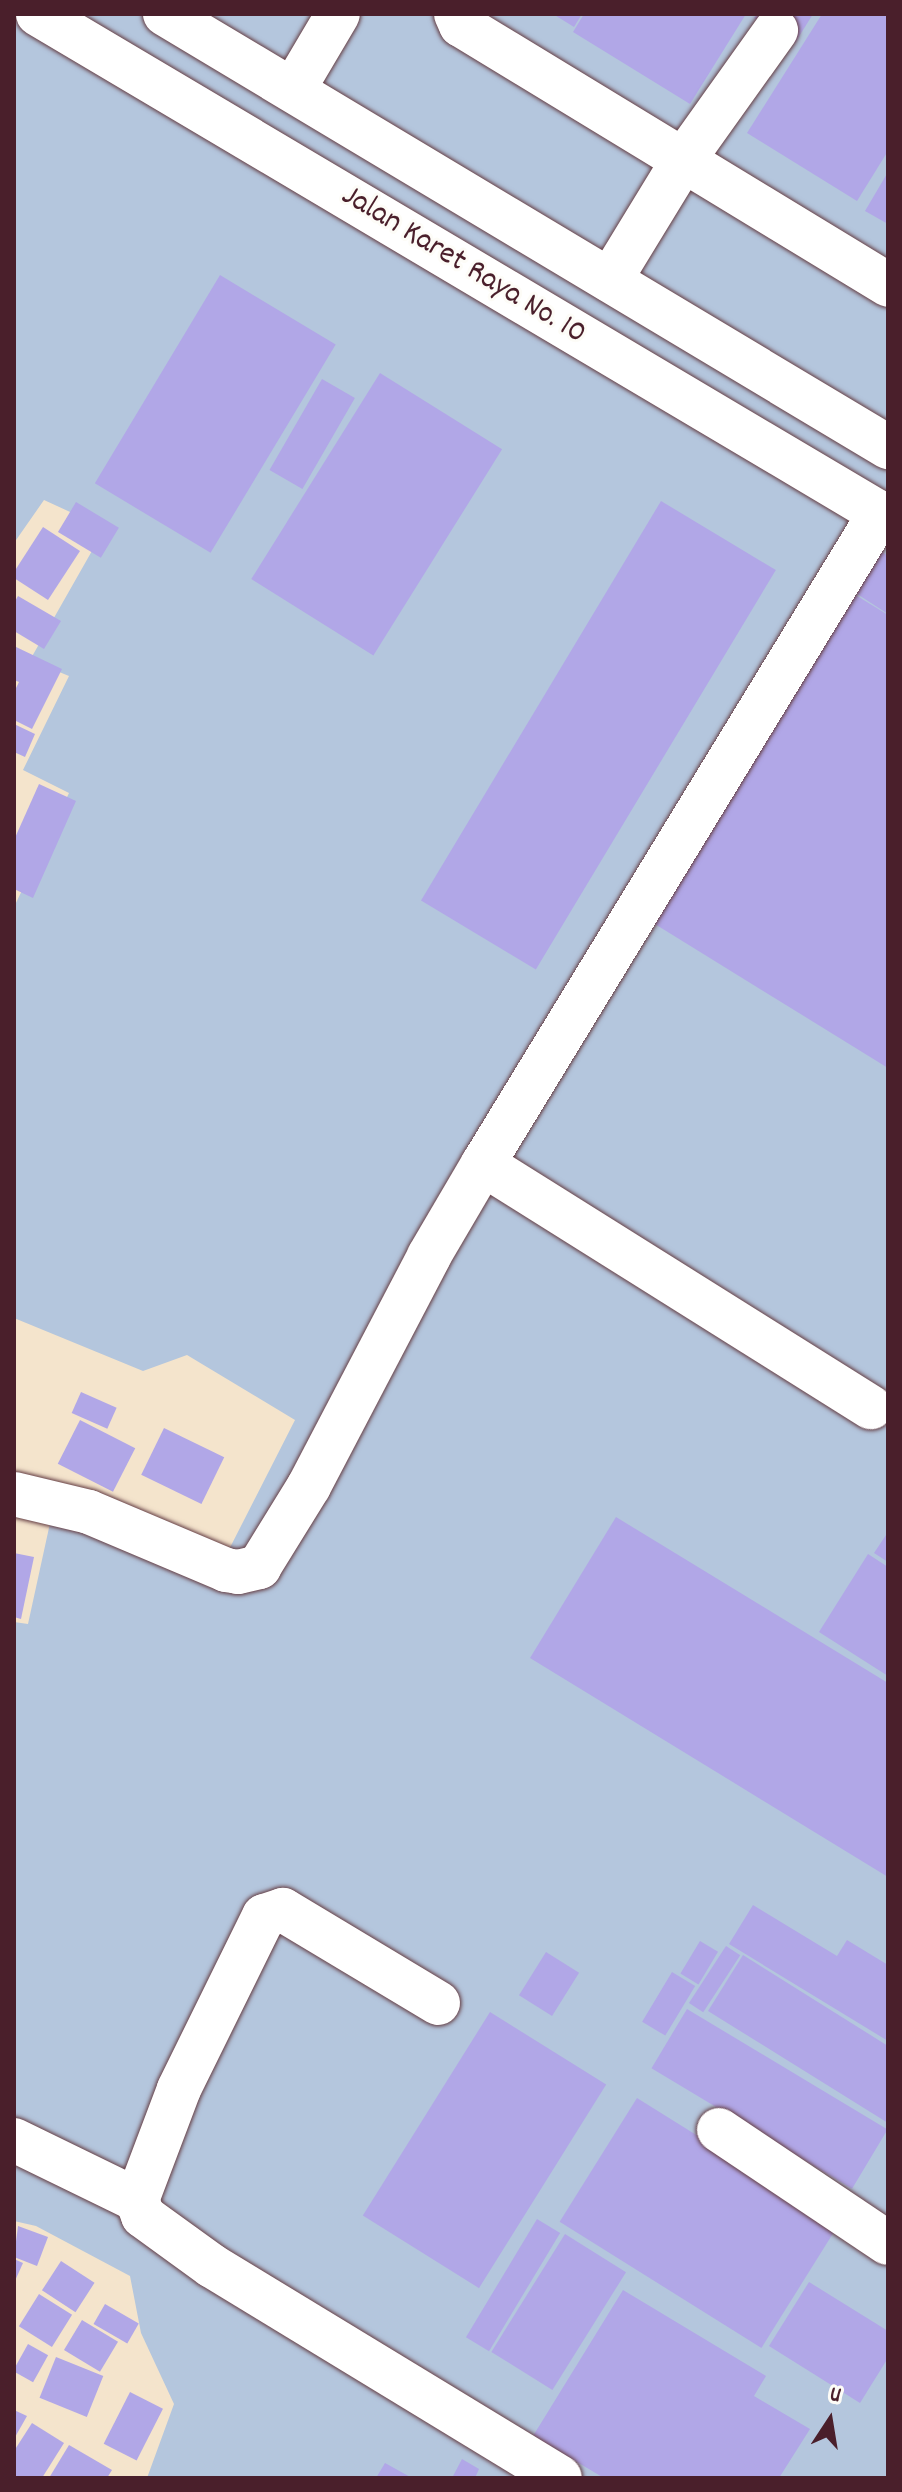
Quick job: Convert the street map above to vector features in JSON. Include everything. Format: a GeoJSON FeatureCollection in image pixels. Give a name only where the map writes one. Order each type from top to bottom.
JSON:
{"type":"FeatureCollection","features":[{"type":"Feature","properties":{"kind":"street","name":"Jalan Karet Raya No. 10"},"geometry":{"type":"LineString","coordinates":[[38,14],[884,516]]}},
{"type":"Feature","properties":{"kind":"street","name":"Jalan Karet Raya No. 10"},"geometry":{"type":"LineString","coordinates":[[165,14],[888,447]]}},
{"type":"Feature","properties":{"kind":"street"},"geometry":{"type":"LineString","coordinates":[[293,90],[338,14]]}},
{"type":"Feature","properties":{"kind":"street"},"geometry":{"type":"LineString","coordinates":[[456,14],[461,25],[888,285]]}},
{"type":"Feature","properties":{"kind":"street"},"geometry":{"type":"LineString","coordinates":[[610,280],[682,162],[776,30]]}},
{"type":"Feature","properties":{"kind":"street"},"geometry":{"type":"LineString","coordinates":[[14,1494],[89,1512],[226,1570],[238,1572],[259,1567],[309,1486],[429,1256],[483,1164],[884,516]]}},
{"type":"Feature","properties":{"kind":"street"},"geometry":{"type":"LineString","coordinates":[[483,1164],[871,1407]]}},
{"type":"Feature","properties":{"kind":"street"},"geometry":{"type":"LineString","coordinates":[[438,2003],[283,1910],[264,1916],[179,2089],[137,2200],[143,2216],[212,2266],[560,2478]]}},
{"type":"Feature","properties":{"kind":"street"},"geometry":{"type":"LineString","coordinates":[[719,2130],[888,2243]]}},
{"type":"Feature","properties":{"kind":"street"},"geometry":{"type":"LineString","coordinates":[[14,2140],[137,2200]]}},
{"type":"Feature","properties":{"kind":"shaded area"},"geometry":{"type":"Polygon","coordinates":[[[14,14],[888,14],[888,2478],[147,2478],[174,2404],[141,2333],[130,2276],[36,2226],[14,2221],[14,1622],[28,1624],[52,1514],[215,1577],[295,1420],[187,1355],[143,1371],[14,1318],[14,907],[69,793],[23,770],[69,676],[30,660],[105,528],[44,500],[14,543],[14,14]]]}},
{"type":"Feature","properties":{"kind":"building"},"geometry":{"type":"Polygon","coordinates":[[[553,14],[582,14],[574,27],[553,14]]]}},
{"type":"Feature","properties":{"kind":"building"},"geometry":{"type":"Polygon","coordinates":[[[584,14],[746,14],[690,104],[573,32],[584,14]]]}},
{"type":"Feature","properties":{"kind":"building"},"geometry":{"type":"Polygon","coordinates":[[[757,14],[813,14],[795,43],[754,18],[757,14]]]}},
{"type":"Feature","properties":{"kind":"building"},"geometry":{"type":"Polygon","coordinates":[[[822,14],[888,14],[888,151],[857,201],[747,133],[822,14]]]}},
{"type":"Feature","properties":{"kind":"building"},"geometry":{"type":"Polygon","coordinates":[[[888,172],[888,224],[865,211],[888,172]]]}},
{"type":"Feature","properties":{"kind":"building"},"geometry":{"type":"Polygon","coordinates":[[[220,275],[336,345],[211,553],[95,483],[220,275]]]}},
{"type":"Feature","properties":{"kind":"building"},"geometry":{"type":"Polygon","coordinates":[[[380,373],[502,449],[373,655],[251,579],[380,373]]]}},
{"type":"Feature","properties":{"kind":"building"},"geometry":{"type":"Polygon","coordinates":[[[322,379],[355,398],[302,489],[270,470],[322,379]]]}},
{"type":"Feature","properties":{"kind":"building"},"geometry":{"type":"Polygon","coordinates":[[[661,501],[776,570],[536,969],[421,900],[661,501]]]}},
{"type":"Feature","properties":{"kind":"building"},"geometry":{"type":"Polygon","coordinates":[[[76,502],[119,528],[101,558],[58,532],[76,502]]]}},
{"type":"Feature","properties":{"kind":"building"},"geometry":{"type":"Polygon","coordinates":[[[43,527],[80,551],[48,600],[14,578],[14,572],[43,527]]]}},
{"type":"Feature","properties":{"kind":"building"},"geometry":{"type":"Polygon","coordinates":[[[880,551],[888,556],[888,614],[854,592],[880,551]]]}},
{"type":"Feature","properties":{"kind":"building"},"geometry":{"type":"Polygon","coordinates":[[[854,594],[888,615],[888,1068],[650,921],[854,594]]]}},
{"type":"Feature","properties":{"kind":"building"},"geometry":{"type":"Polygon","coordinates":[[[18,596],[61,621],[44,649],[14,631],[14,603],[18,596]]]}},
{"type":"Feature","properties":{"kind":"building"},"geometry":{"type":"Polygon","coordinates":[[[14,646],[62,669],[32,729],[14,720],[14,692],[19,682],[14,680],[14,646]]]}},
{"type":"Feature","properties":{"kind":"building"},"geometry":{"type":"Polygon","coordinates":[[[14,724],[35,734],[25,757],[14,752],[14,724]]]}},
{"type":"Feature","properties":{"kind":"building"},"geometry":{"type":"Polygon","coordinates":[[[39,784],[76,801],[33,898],[14,889],[14,840],[39,784]]]}},
{"type":"Feature","properties":{"kind":"building"},"geometry":{"type":"Polygon","coordinates":[[[81,1392],[117,1408],[107,1429],[72,1413],[81,1392]]]}},
{"type":"Feature","properties":{"kind":"building"},"geometry":{"type":"Polygon","coordinates":[[[80,1420],[135,1448],[113,1492],[58,1464],[80,1420]]]}},
{"type":"Feature","properties":{"kind":"building"},"geometry":{"type":"Polygon","coordinates":[[[164,1428],[224,1457],[201,1504],[141,1475],[164,1428]]]}},
{"type":"Feature","properties":{"kind":"building"},"geometry":{"type":"Polygon","coordinates":[[[616,1517],[888,1683],[888,1877],[530,1658],[616,1517]]]}},
{"type":"Feature","properties":{"kind":"building"},"geometry":{"type":"Polygon","coordinates":[[[888,1532],[888,1562],[874,1553],[888,1532]]]}},
{"type":"Feature","properties":{"kind":"building"},"geometry":{"type":"Polygon","coordinates":[[[14,1553],[34,1557],[21,1619],[14,1617],[14,1553]]]}},
{"type":"Feature","properties":{"kind":"building"},"geometry":{"type":"Polygon","coordinates":[[[868,1554],[888,1567],[888,1676],[819,1632],[868,1554]]]}},
{"type":"Feature","properties":{"kind":"building"},"geometry":{"type":"Polygon","coordinates":[[[753,1905],[837,1956],[847,1940],[888,1965],[888,2041],[729,1944],[753,1905]]]}},
{"type":"Feature","properties":{"kind":"building"},"geometry":{"type":"Polygon","coordinates":[[[700,1941],[718,1952],[698,1984],[680,1974],[700,1941]]]}},
{"type":"Feature","properties":{"kind":"building"},"geometry":{"type":"Polygon","coordinates":[[[726,1946],[740,1955],[703,2012],[689,2003],[726,1946]]]}},
{"type":"Feature","properties":{"kind":"building"},"geometry":{"type":"Polygon","coordinates":[[[546,1952],[579,1973],[552,2016],[519,1995],[546,1952]]]}},
{"type":"Feature","properties":{"kind":"building"},"geometry":{"type":"Polygon","coordinates":[[[743,1955],[888,2046],[888,2123],[708,2011],[743,1955]]]}},
{"type":"Feature","properties":{"kind":"building"},"geometry":{"type":"Polygon","coordinates":[[[672,1972],[695,1986],[665,2036],[642,2022],[672,1972]]]}},
{"type":"Feature","properties":{"kind":"building"},"geometry":{"type":"Polygon","coordinates":[[[687,2009],[888,2130],[852,2189],[651,2068],[687,2009]]]}},
{"type":"Feature","properties":{"kind":"building"},"geometry":{"type":"Polygon","coordinates":[[[490,2012],[606,2085],[479,2288],[363,2216],[490,2012]]]}},
{"type":"Feature","properties":{"kind":"building"},"geometry":{"type":"Polygon","coordinates":[[[637,2098],[839,2224],[761,2348],[560,2222],[637,2098]]]}},
{"type":"Feature","properties":{"kind":"building"},"geometry":{"type":"Polygon","coordinates":[[[537,2219],[560,2233],[489,2351],[466,2337],[537,2219]]]}},
{"type":"Feature","properties":{"kind":"building"},"geometry":{"type":"Polygon","coordinates":[[[18,2226],[48,2237],[37,2266],[14,2257],[18,2226]]]}},
{"type":"Feature","properties":{"kind":"building"},"geometry":{"type":"Polygon","coordinates":[[[565,2234],[626,2272],[552,2390],[491,2352],[565,2234]]]}},
{"type":"Feature","properties":{"kind":"building"},"geometry":{"type":"Polygon","coordinates":[[[14,2259],[23,2263],[14,2283],[14,2259]]]}},
{"type":"Feature","properties":{"kind":"building"},"geometry":{"type":"Polygon","coordinates":[[[61,2261],[95,2283],[75,2312],[42,2290],[61,2261]]]}},
{"type":"Feature","properties":{"kind":"building"},"geometry":{"type":"Polygon","coordinates":[[[809,2282],[888,2331],[888,2358],[860,2403],[769,2346],[809,2282]]]}},
{"type":"Feature","properties":{"kind":"building"},"geometry":{"type":"Polygon","coordinates":[[[623,2290],[766,2376],[754,2396],[810,2429],[779,2478],[604,2478],[533,2436],[623,2290]]]}},
{"type":"Feature","properties":{"kind":"building"},"geometry":{"type":"Polygon","coordinates":[[[39,2294],[72,2315],[52,2347],[19,2326],[39,2294]]]}},
{"type":"Feature","properties":{"kind":"building"},"geometry":{"type":"Polygon","coordinates":[[[105,2304],[139,2324],[127,2343],[94,2324],[105,2304]]]}},
{"type":"Feature","properties":{"kind":"building"},"geometry":{"type":"Polygon","coordinates":[[[82,2320],[118,2342],[100,2372],[64,2350],[82,2320]]]}},
{"type":"Feature","properties":{"kind":"building"},"geometry":{"type":"Polygon","coordinates":[[[28,2344],[48,2355],[33,2382],[14,2372],[28,2344]]]}},
{"type":"Feature","properties":{"kind":"building"},"geometry":{"type":"Polygon","coordinates":[[[56,2357],[103,2376],[87,2417],[40,2398],[56,2357]]]}},
{"type":"Feature","properties":{"kind":"building"},"geometry":{"type":"Polygon","coordinates":[[[130,2392],[163,2409],[137,2460],[104,2444],[130,2392]]]}},
{"type":"Feature","properties":{"kind":"building"},"geometry":{"type":"Polygon","coordinates":[[[14,2410],[27,2416],[14,2439],[14,2410]]]}},
{"type":"Feature","properties":{"kind":"building"},"geometry":{"type":"Polygon","coordinates":[[[32,2423],[64,2443],[42,2478],[14,2478],[14,2451],[32,2423]]]}},
{"type":"Feature","properties":{"kind":"building"},"geometry":{"type":"Polygon","coordinates":[[[69,2445],[112,2470],[107,2478],[49,2478],[69,2445]]]}},
{"type":"Feature","properties":{"kind":"building"},"geometry":{"type":"Polygon","coordinates":[[[462,2459],[479,2469],[475,2478],[452,2478],[462,2459]]]}},
{"type":"Feature","properties":{"kind":"building"},"geometry":{"type":"Polygon","coordinates":[[[385,2463],[412,2478],[376,2478],[385,2463]]]}}]}
